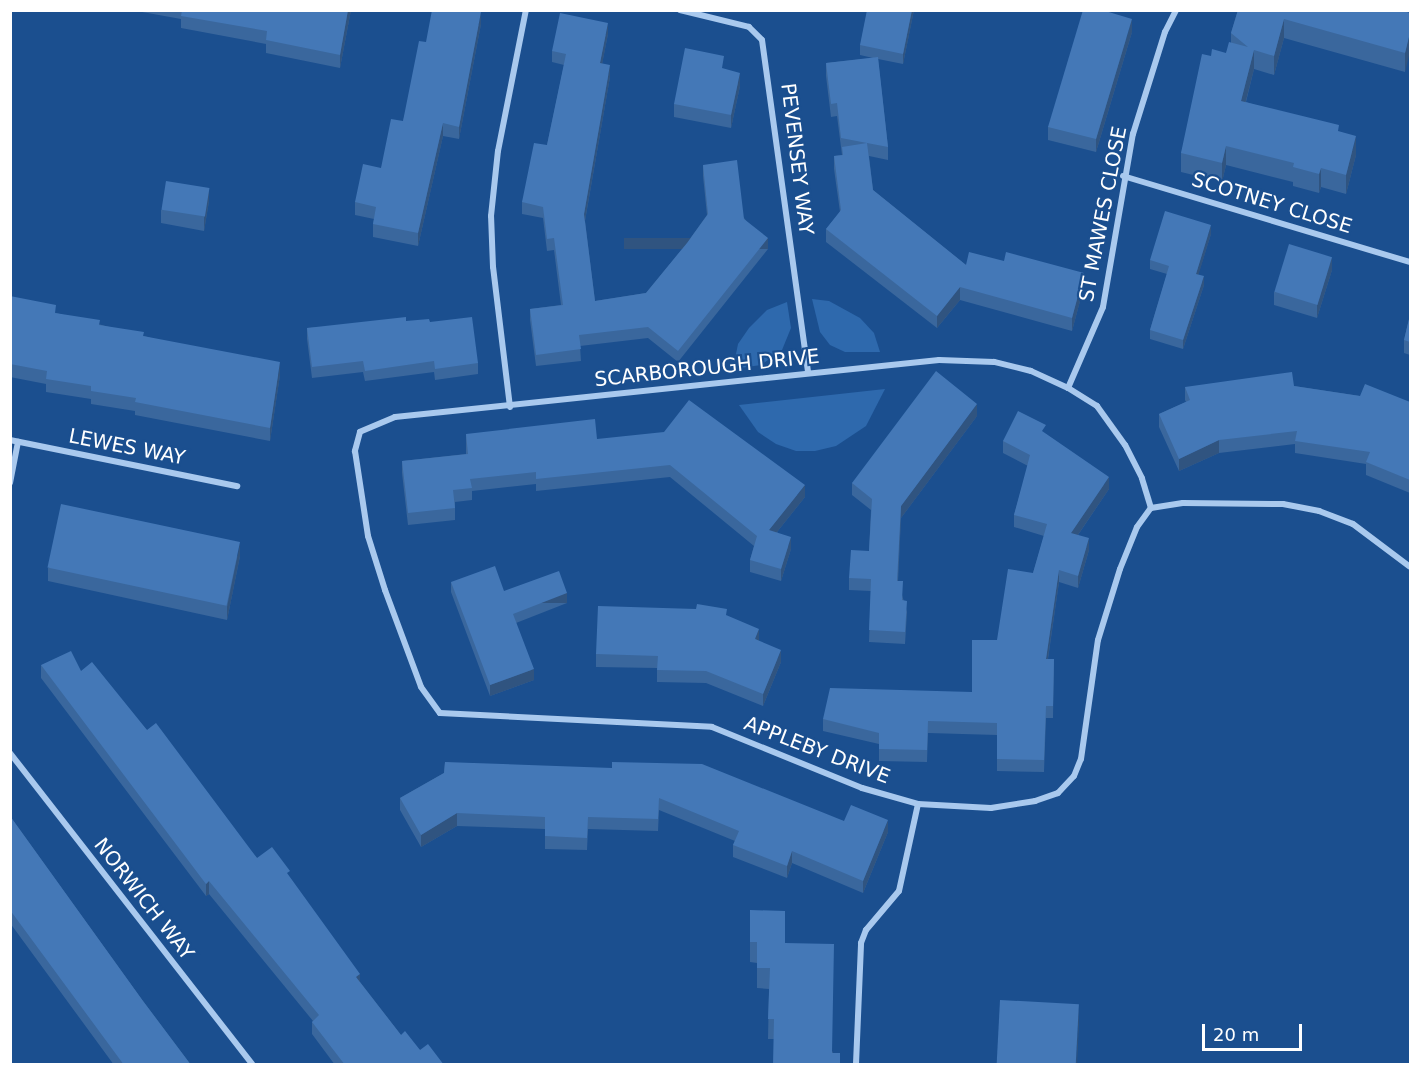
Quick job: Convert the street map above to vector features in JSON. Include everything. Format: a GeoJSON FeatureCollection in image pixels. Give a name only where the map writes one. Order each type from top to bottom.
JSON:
{"type":"FeatureCollection","features":[{"type":"Feature","properties":{"kind":"street"},"geometry":{"type":"LineString","coordinates":[[510,407],[491,216],[498,151],[526,10]]}},
{"type":"Feature","properties":{"kind":"street","name":"PEVENSEY WAY"},"geometry":{"type":"LineString","coordinates":[[680,10],[749,27],[762,40],[808,373]]}},
{"type":"Feature","properties":{"kind":"street","name":"ST MAWES CLOSE"},"geometry":{"type":"LineString","coordinates":[[1068,388],[1103,307],[1123,176],[1165,32],[1176,10]]}},
{"type":"Feature","properties":{"kind":"street","name":"SCOTNEY CLOSE"},"geometry":{"type":"LineString","coordinates":[[1123,176],[1410,262]]}},
{"type":"Feature","properties":{"kind":"street","name":"SCARBOROUGH DRIVE"},"geometry":{"type":"LineString","coordinates":[[385,590],[368,536],[357,480],[355,451],[360,432],[395,417],[510,407],[939,360],[994,362],[1031,371],[1068,388],[1097,406],[1125,445],[1142,478],[1151,508]]}},
{"type":"Feature","properties":{"kind":"street"},"geometry":{"type":"LineString","coordinates":[[10,483],[14,441]]}},
{"type":"Feature","properties":{"kind":"street","name":"LEWES WAY"},"geometry":{"type":"LineString","coordinates":[[14,441],[237,486]]}},
{"type":"Feature","properties":{"kind":"street"},"geometry":{"type":"LineString","coordinates":[[1151,508],[1183,503],[1283,504],[1319,511],[1353,524],[1410,567]]}},
{"type":"Feature","properties":{"kind":"street","name":"APPLEBY DRIVE"},"geometry":{"type":"LineString","coordinates":[[385,590],[421,687],[440,713],[712,727],[862,788],[918,804],[991,808],[1035,801],[1058,793],[1074,776],[1081,759],[1098,640],[1120,569],[1137,527],[1151,508]]}},
{"type":"Feature","properties":{"kind":"street","name":"NORWICH WAY"},"geometry":{"type":"LineString","coordinates":[[10,753],[252,1065]]}},
{"type":"Feature","properties":{"kind":"street"},"geometry":{"type":"LineString","coordinates":[[856,1065],[861,943],[866,930],[899,891],[918,804]]}},
{"type":"Feature","properties":{"kind":"shaded area"},"geometry":{"type":"Polygon","coordinates":[[[812,299],[829,301],[860,318],[874,333],[880,352],[845,352],[830,345],[820,332],[812,299]]]}},
{"type":"Feature","properties":{"kind":"shaded area"},"geometry":{"type":"Polygon","coordinates":[[[787,302],[791,328],[782,350],[761,365],[733,369],[738,344],[749,328],[767,310],[787,302]]]}},
{"type":"Feature","properties":{"kind":"shaded area"},"geometry":{"type":"Polygon","coordinates":[[[885,389],[866,426],[836,446],[815,451],[796,451],[776,444],[758,432],[739,405],[885,389]]]}},
{"type":"Feature","properties":{"kind":"building"},"geometry":{"type":"Polygon","coordinates":[[[182,10],[348,10],[340,55],[266,40],[267,31],[181,16],[182,10]]]}},
{"type":"Feature","properties":{"kind":"building"},"geometry":{"type":"Polygon","coordinates":[[[432,10],[481,12],[459,127],[443,123],[418,233],[373,224],[376,207],[355,202],[363,164],[381,168],[391,119],[403,121],[419,41],[426,42],[432,10]]]}},
{"type":"Feature","properties":{"kind":"building"},"geometry":{"type":"Polygon","coordinates":[[[867,10],[912,10],[903,54],[860,45],[867,10]]]}},
{"type":"Feature","properties":{"kind":"building"},"geometry":{"type":"Polygon","coordinates":[[[1083,10],[1102,10],[1132,19],[1096,139],[1048,127],[1083,10]]]}},
{"type":"Feature","properties":{"kind":"building"},"geometry":{"type":"Polygon","coordinates":[[[1238,10],[1401,10],[1410,13],[1410,33],[1405,53],[1284,19],[1274,56],[1254,50],[1241,101],[1339,125],[1338,131],[1356,136],[1346,175],[1321,168],[1319,174],[1293,167],[1294,163],[1226,146],[1222,163],[1181,153],[1202,54],[1211,56],[1212,49],[1226,53],[1229,42],[1248,47],[1231,33],[1238,10]]]}},
{"type":"Feature","properties":{"kind":"building"},"geometry":{"type":"Polygon","coordinates":[[[560,13],[608,23],[600,63],[610,65],[584,214],[595,301],[646,293],[687,243],[708,214],[703,165],[737,160],[744,219],[768,238],[678,351],[648,327],[579,335],[581,349],[536,355],[530,309],[563,305],[554,238],[547,239],[543,207],[522,202],[534,143],[547,145],[566,54],[552,51],[560,13]]]}},
{"type":"Feature","properties":{"kind":"building"},"geometry":{"type":"Polygon","coordinates":[[[685,48],[724,56],[722,68],[740,73],[731,115],[674,104],[685,48]]]}},
{"type":"Feature","properties":{"kind":"building"},"geometry":{"type":"Polygon","coordinates":[[[878,57],[888,147],[841,138],[837,103],[831,104],[826,63],[878,57]]]}},
{"type":"Feature","properties":{"kind":"building"},"geometry":{"type":"Polygon","coordinates":[[[867,143],[873,190],[966,265],[969,252],[1004,261],[1006,252],[1084,273],[1072,318],[960,287],[937,316],[826,229],[841,210],[834,156],[843,155],[842,147],[867,143]]]}},
{"type":"Feature","properties":{"kind":"building"},"geometry":{"type":"Polygon","coordinates":[[[166,181],[209,188],[205,217],[161,210],[166,181]]]}},
{"type":"Feature","properties":{"kind":"building"},"geometry":{"type":"Polygon","coordinates":[[[1165,211],[1211,225],[1196,274],[1204,276],[1183,340],[1150,330],[1169,266],[1150,260],[1165,211]]]}},
{"type":"Feature","properties":{"kind":"building"},"geometry":{"type":"Polygon","coordinates":[[[1289,244],[1332,257],[1317,305],[1274,292],[1289,244]]]}},
{"type":"Feature","properties":{"kind":"building"},"geometry":{"type":"Polygon","coordinates":[[[10,296],[56,305],[55,313],[100,320],[99,325],[144,332],[143,336],[280,362],[270,428],[135,402],[136,398],[91,391],[91,386],[46,379],[47,371],[10,364],[10,296]]]}},
{"type":"Feature","properties":{"kind":"building"},"geometry":{"type":"Polygon","coordinates":[[[1410,315],[1410,342],[1404,340],[1410,315]]]}},
{"type":"Feature","properties":{"kind":"building"},"geometry":{"type":"Polygon","coordinates":[[[406,317],[406,321],[429,319],[430,322],[472,317],[478,363],[435,369],[434,361],[365,371],[363,361],[312,367],[307,328],[406,317]]]}},
{"type":"Feature","properties":{"kind":"building"},"geometry":{"type":"Polygon","coordinates":[[[936,371],[977,404],[901,506],[897,581],[903,581],[902,600],[907,601],[905,632],[869,630],[871,579],[849,578],[851,550],[869,551],[872,499],[852,483],[936,371]]]}},
{"type":"Feature","properties":{"kind":"building"},"geometry":{"type":"Polygon","coordinates":[[[1292,372],[1294,386],[1360,396],[1365,384],[1410,402],[1410,480],[1366,462],[1370,452],[1295,441],[1297,431],[1219,440],[1179,459],[1159,414],[1190,400],[1185,387],[1292,372]]]}},
{"type":"Feature","properties":{"kind":"building"},"geometry":{"type":"Polygon","coordinates":[[[689,400],[805,485],[769,530],[791,537],[781,569],[750,560],[757,536],[670,465],[536,479],[536,472],[470,479],[472,488],[453,490],[455,508],[408,513],[402,461],[468,454],[466,434],[595,419],[597,439],[664,432],[689,400]]]}},
{"type":"Feature","properties":{"kind":"building"},"geometry":{"type":"Polygon","coordinates":[[[1018,411],[1046,425],[1042,431],[1109,477],[1071,533],[1089,538],[1078,576],[1059,570],[1046,659],[1054,659],[1053,706],[1046,706],[1044,760],[997,759],[997,723],[928,721],[927,750],[879,749],[879,733],[823,719],[830,688],[972,692],[972,640],[997,640],[1008,569],[1033,573],[1047,524],[1014,515],[1030,455],[1003,441],[1018,411]]]}},
{"type":"Feature","properties":{"kind":"building"},"geometry":{"type":"Polygon","coordinates":[[[61,504],[240,542],[226,606],[47,568],[61,504]]]}},
{"type":"Feature","properties":{"kind":"building"},"geometry":{"type":"Polygon","coordinates":[[[495,566],[504,591],[559,571],[567,593],[513,614],[534,669],[490,685],[451,582],[495,566]]]}},
{"type":"Feature","properties":{"kind":"building"},"geometry":{"type":"Polygon","coordinates":[[[697,604],[727,609],[726,615],[759,629],[755,639],[781,650],[763,694],[706,671],[657,670],[658,656],[596,654],[598,606],[696,609],[697,604]]]}},
{"type":"Feature","properties":{"kind":"building"},"geometry":{"type":"Polygon","coordinates":[[[71,651],[81,671],[92,662],[147,730],[156,723],[257,858],[272,847],[290,871],[287,873],[360,974],[356,977],[401,1035],[405,1031],[420,1050],[428,1044],[444,1065],[345,1065],[312,1022],[319,1015],[209,881],[206,884],[41,665],[71,651]]]}},
{"type":"Feature","properties":{"kind":"building"},"geometry":{"type":"Polygon","coordinates":[[[445,762],[612,768],[612,762],[702,764],[844,821],[851,805],[888,820],[863,881],[792,851],[787,866],[733,845],[739,831],[659,798],[658,819],[588,817],[587,838],[545,836],[545,817],[457,813],[421,835],[400,798],[444,773],[445,762]]]}},
{"type":"Feature","properties":{"kind":"building"},"geometry":{"type":"Polygon","coordinates":[[[10,816],[191,1065],[124,1065],[10,910],[10,816]]]}},
{"type":"Feature","properties":{"kind":"building"},"geometry":{"type":"Polygon","coordinates":[[[750,910],[785,911],[785,943],[834,944],[832,1053],[840,1053],[840,1065],[773,1065],[774,1019],[768,1019],[770,968],[757,968],[757,942],[750,942],[750,910]]]}},
{"type":"Feature","properties":{"kind":"building"},"geometry":{"type":"Polygon","coordinates":[[[1000,1000],[1079,1004],[1076,1064],[997,1064],[1000,1000]]]}}]}
